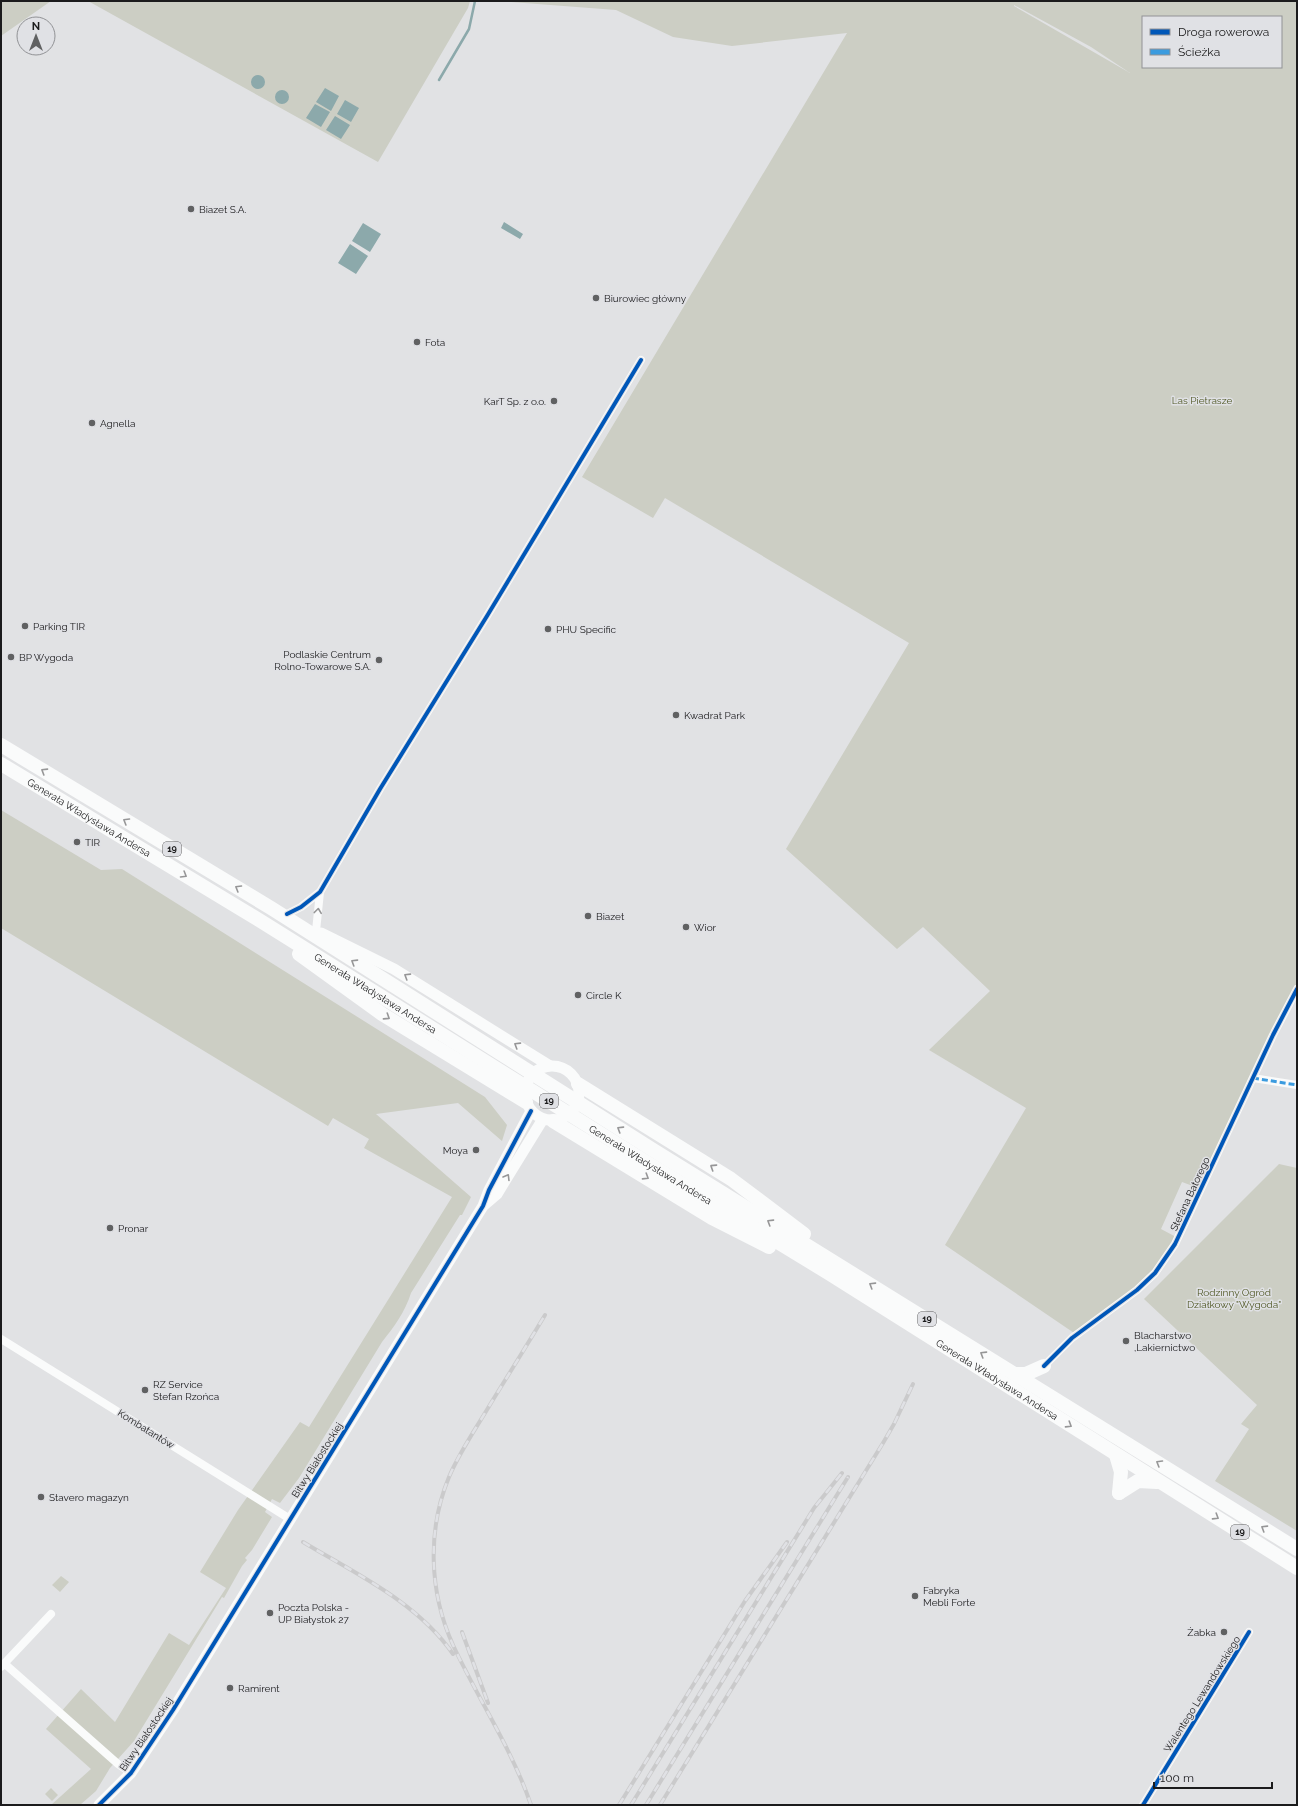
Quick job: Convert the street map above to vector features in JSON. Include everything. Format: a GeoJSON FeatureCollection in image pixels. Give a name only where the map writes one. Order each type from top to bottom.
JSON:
{"type":"FeatureCollection","features":[{"type":"Feature","properties":{"kind":"highway","name":"Generała Władysława Andersa"},"geometry":{"type":"LineString","coordinates":[[1,745],[271,908],[458,1028],[650,1156]]}},
{"type":"Feature","properties":{"kind":"highway","name":"Generała Władysława Andersa"},"geometry":{"type":"LineString","coordinates":[[1,764],[259,920],[451,1040],[650,1156],[834,1270],[1116,1455],[1297,1568]]}},
{"type":"Feature","properties":{"kind":"highway"},"geometry":{"type":"LineString","coordinates":[[271,908],[287,914],[316,931]]}},
{"type":"Feature","properties":{"kind":"highway"},"geometry":{"type":"LineString","coordinates":[[259,920],[277,937],[355,995],[529,1107]]}},
{"type":"Feature","properties":{"kind":"highway"},"geometry":{"type":"LineString","coordinates":[[578,1084],[746,1189],[820,1245],[834,1270]]}},
{"type":"Feature","properties":{"kind":"highway"},"geometry":{"type":"LineString","coordinates":[[548,1120],[712,1218],[807,1266],[834,1270]]}},
{"type":"Feature","properties":{"kind":"highway","name":"Generała Władysława Andersa"},"geometry":{"type":"LineString","coordinates":[[834,1270],[1016,1374],[1297,1549]]}},
{"type":"Feature","properties":{"kind":"highway"},"geometry":{"type":"LineString","coordinates":[[1016,1374],[1026,1374],[1044,1366]]}},
{"type":"Feature","properties":{"kind":"highway"},"geometry":{"type":"LineString","coordinates":[[1044,1366],[1042,1374],[1046,1394]]}},
{"type":"Feature","properties":{"kind":"highway"},"geometry":{"type":"LineString","coordinates":[[1116,1455],[1122,1472],[1119,1494],[1138,1481],[1160,1482]]}},
{"type":"Feature","properties":{"kind":"street"},"geometry":{"type":"LineString","coordinates":[[287,914],[301,907],[320,892],[380,789],[487,616],[641,360]]}},
{"type":"Feature","properties":{"kind":"street"},"geometry":{"type":"LineString","coordinates":[[320,892],[316,931],[394,969],[550,1066]]}},
{"type":"Feature","properties":{"kind":"street","name":"Stefana Batorego"},"geometry":{"type":"LineString","coordinates":[[1044,1366],[1072,1338],[1138,1290],[1155,1273],[1165,1259],[1175,1244],[1253,1078],[1297,989]]}},
{"type":"Feature","properties":{"kind":"street"},"geometry":{"type":"LineString","coordinates":[[550,1066],[562,1067],[568,1070],[578,1084],[579,1099],[576,1106],[567,1116],[548,1120],[529,1107],[525,1090],[529,1078],[538,1070],[550,1066]]}},
{"type":"Feature","properties":{"kind":"street"},"geometry":{"type":"LineString","coordinates":[[1253,1078],[1297,1085]]}},
{"type":"Feature","properties":{"kind":"street","name":"Bitwy Białostockiej"},"geometry":{"type":"LineString","coordinates":[[99,1805],[131,1772],[173,1710],[483,1206],[489,1190],[529,1107]]}},
{"type":"Feature","properties":{"kind":"street","name":"Bitwy Białostockiej"},"geometry":{"type":"LineString","coordinates":[[483,1206],[497,1194],[548,1120]]}},
{"type":"Feature","properties":{"kind":"street","name":"Kombatantów"},"geometry":{"type":"LineString","coordinates":[[1,1340],[290,1519]]}},
{"type":"Feature","properties":{"kind":"street"},"geometry":{"type":"LineString","coordinates":[[51,1614],[3,1666],[118,1764],[131,1772]]}},
{"type":"Feature","properties":{"kind":"street","name":"Walentego Lewandowskiego"},"geometry":{"type":"LineString","coordinates":[[1143,1805],[1249,1632]]}},
{"type":"Feature","properties":{"kind":"green space"},"geometry":{"type":"Polygon","coordinates":[[[1,1],[51,1],[30,16],[16,16],[16,26],[1,36],[1,1]]]}},
{"type":"Feature","properties":{"kind":"green space"},"geometry":{"type":"Polygon","coordinates":[[[88,1],[470,1],[468,8],[378,162],[88,1]]]}},
{"type":"Feature","properties":{"kind":"green space","name":"Las Pietrasze"},"geometry":{"type":"Polygon","coordinates":[[[498,1],[1297,1],[1297,989],[1201,1189],[1182,1182],[1161,1229],[1178,1238],[1154,1273],[1077,1335],[945,1245],[1026,1108],[929,1050],[990,991],[923,927],[897,949],[786,849],[909,643],[665,498],[653,518],[582,477],[847,33],[732,46],[673,37],[616,10],[498,1]],[[1014,5],[1130,73],[1091,47],[1014,5]]]}},
{"type":"Feature","properties":{"kind":"green space"},"geometry":{"type":"Polygon","coordinates":[[[1,810],[101,870],[122,869],[485,1097],[507,1125],[502,1141],[458,1103],[376,1114],[471,1197],[462,1215],[460,1215],[411,1293],[406,1307],[399,1319],[382,1342],[299,1478],[280,1503],[272,1499],[265,1512],[272,1517],[252,1550],[245,1558],[247,1560],[224,1598],[222,1597],[134,1741],[110,1768],[96,1791],[80,1805],[51,1805],[91,1769],[46,1729],[81,1689],[115,1722],[169,1633],[189,1645],[226,1588],[200,1572],[238,1510],[300,1422],[309,1427],[452,1197],[364,1148],[369,1139],[333,1118],[328,1126],[1,928],[1,810]]]}},
{"type":"Feature","properties":{"kind":"green space","name":"Rodzinny Ogród Działkowy \"Wygoda\""},"geometry":{"type":"Polygon","coordinates":[[[1279,1164],[1297,1168],[1297,1531],[1215,1481],[1249,1429],[1241,1424],[1257,1405],[1144,1299],[1279,1164]]]}},
{"type":"Feature","properties":{"kind":"green space"},"geometry":{"type":"Polygon","coordinates":[[[61,1576],[69,1582],[60,1592],[52,1585],[61,1576]]]}},
{"type":"Feature","properties":{"kind":"green space"},"geometry":{"type":"Polygon","coordinates":[[[51,1788],[58,1795],[52,1801],[45,1794],[51,1788]]]}},
{"type":"Feature","properties":{"kind":"water"},"geometry":{"type":"Polygon","coordinates":[[[258,75],[263,77],[265,82],[263,87],[258,89],[253,87],[251,82],[253,77],[258,75]]]}},
{"type":"Feature","properties":{"kind":"water"},"geometry":{"type":"Polygon","coordinates":[[[325,88],[339,96],[331,111],[316,102],[325,88]]]}},
{"type":"Feature","properties":{"kind":"water"},"geometry":{"type":"Polygon","coordinates":[[[282,90],[287,92],[289,97],[287,102],[282,104],[277,102],[275,97],[277,92],[282,90]]]}},
{"type":"Feature","properties":{"kind":"water"},"geometry":{"type":"Polygon","coordinates":[[[345,100],[359,108],[351,122],[337,114],[345,100]]]}},
{"type":"Feature","properties":{"kind":"water"},"geometry":{"type":"Polygon","coordinates":[[[315,104],[330,112],[321,127],[306,118],[315,104]]]}},
{"type":"Feature","properties":{"kind":"water"},"geometry":{"type":"Polygon","coordinates":[[[335,116],[350,125],[341,139],[326,130],[335,116]]]}},
{"type":"Feature","properties":{"kind":"water"},"geometry":{"type":"Polygon","coordinates":[[[504,222],[523,234],[520,239],[501,228],[504,222]]]}},
{"type":"Feature","properties":{"kind":"water"},"geometry":{"type":"Polygon","coordinates":[[[363,223],[381,234],[370,252],[352,241],[363,223]]]}},
{"type":"Feature","properties":{"kind":"water"},"geometry":{"type":"Polygon","coordinates":[[[350,244],[368,256],[356,274],[338,263],[350,244]]]}},
{"type":"Feature","properties":{"kind":"waterway"},"geometry":{"type":"LineString","coordinates":[[439,80],[469,29],[475,1]]}},
{"type":"Feature","properties":{"kind":"railway"},"geometry":{"type":"LineString","coordinates":[[531,1805],[505,1744],[463,1665],[445,1625],[435,1583],[434,1539],[442,1497],[453,1467],[545,1315]]}},
{"type":"Feature","properties":{"kind":"railway"},"geometry":{"type":"LineString","coordinates":[[660,1805],[883,1443],[913,1384]]}},
{"type":"Feature","properties":{"kind":"railway"},"geometry":{"type":"LineString","coordinates":[[631,1805],[814,1508],[842,1473]]}},
{"type":"Feature","properties":{"kind":"railway"},"geometry":{"type":"LineString","coordinates":[[646,1805],[848,1477]]}},
{"type":"Feature","properties":{"kind":"railway"},"geometry":{"type":"LineString","coordinates":[[303,1542],[384,1590],[404,1604],[422,1619],[453,1654]]}},
{"type":"Feature","properties":{"kind":"railway"},"geometry":{"type":"LineString","coordinates":[[619,1805],[745,1601],[787,1542]]}},
{"type":"Feature","properties":{"kind":"railway"},"geometry":{"type":"LineString","coordinates":[[462,1632],[488,1703]]}},
{"type":"Feature","properties":{"kind":"marked path"},"geometry":{"type":"LineString","coordinates":[[1253,1078],[1297,1085]]}},
{"type":"Feature","properties":{"kind":"cycle path"},"geometry":{"type":"LineString","coordinates":[[287,914],[301,907],[320,892],[380,789],[487,616],[641,360]]}},
{"type":"Feature","properties":{"kind":"cycle path"},"geometry":{"type":"LineString","coordinates":[[1044,1366],[1072,1338],[1137,1290],[1155,1273],[1175,1244],[1273,1035],[1297,989]]}},
{"type":"Feature","properties":{"kind":"cycle path"},"geometry":{"type":"LineString","coordinates":[[99,1805],[131,1773],[173,1710],[483,1206],[489,1190],[531,1111]]}},
{"type":"Feature","properties":{"kind":"cycle path"},"geometry":{"type":"LineString","coordinates":[[1143,1805],[1249,1632]]}},
{"type":"Feature","properties":{"kind":"place","name":"Biazet S.A."},"geometry":{"type":"Point","coordinates":[191,209]}},
{"type":"Feature","properties":{"kind":"place","name":"Biurowiec główny"},"geometry":{"type":"Point","coordinates":[596,298]}},
{"type":"Feature","properties":{"kind":"place","name":"Fota"},"geometry":{"type":"Point","coordinates":[417,342]}},
{"type":"Feature","properties":{"kind":"place","name":"KarT Sp. z o.o."},"geometry":{"type":"Point","coordinates":[554,401]}},
{"type":"Feature","properties":{"kind":"place","name":"Agnella"},"geometry":{"type":"Point","coordinates":[92,423]}},
{"type":"Feature","properties":{"kind":"place","name":"Parking TIR"},"geometry":{"type":"Point","coordinates":[25,626]}},
{"type":"Feature","properties":{"kind":"place","name":"PHU Specific"},"geometry":{"type":"Point","coordinates":[548,629]}},
{"type":"Feature","properties":{"kind":"place","name":"BP Wygoda"},"geometry":{"type":"Point","coordinates":[11,657]}},
{"type":"Feature","properties":{"kind":"place","name":"Podlaskie Centrum Rolno-Towarowe S.A."},"geometry":{"type":"Point","coordinates":[379,660]}},
{"type":"Feature","properties":{"kind":"place","name":"Kwadrat Park"},"geometry":{"type":"Point","coordinates":[676,715]}},
{"type":"Feature","properties":{"kind":"place","name":"TIR"},"geometry":{"type":"Point","coordinates":[77,842]}},
{"type":"Feature","properties":{"kind":"place","name":"Biazet"},"geometry":{"type":"Point","coordinates":[588,916]}},
{"type":"Feature","properties":{"kind":"place","name":"Wior"},"geometry":{"type":"Point","coordinates":[686,927]}},
{"type":"Feature","properties":{"kind":"place","name":"Circle K"},"geometry":{"type":"Point","coordinates":[578,995]}},
{"type":"Feature","properties":{"kind":"place","name":"Moya"},"geometry":{"type":"Point","coordinates":[476,1150]}},
{"type":"Feature","properties":{"kind":"place","name":"Pronar"},"geometry":{"type":"Point","coordinates":[110,1228]}},
{"type":"Feature","properties":{"kind":"place","name":"Blacharstwo ,Lakiernictwo"},"geometry":{"type":"Point","coordinates":[1126,1341]}},
{"type":"Feature","properties":{"kind":"place","name":"RZ Service Stefan Rzońca"},"geometry":{"type":"Point","coordinates":[145,1390]}},
{"type":"Feature","properties":{"kind":"place","name":"Stavero magazyn"},"geometry":{"type":"Point","coordinates":[41,1497]}},
{"type":"Feature","properties":{"kind":"place","name":"Fabryka Mebli Forte"},"geometry":{"type":"Point","coordinates":[915,1596]}},
{"type":"Feature","properties":{"kind":"place","name":"Poczta Polska - UP Białystok 27"},"geometry":{"type":"Point","coordinates":[270,1613]}},
{"type":"Feature","properties":{"kind":"place","name":"Żabka"},"geometry":{"type":"Point","coordinates":[1224,1632]}},
{"type":"Feature","properties":{"kind":"place","name":"Ramirent"},"geometry":{"type":"Point","coordinates":[230,1688]}}]}
